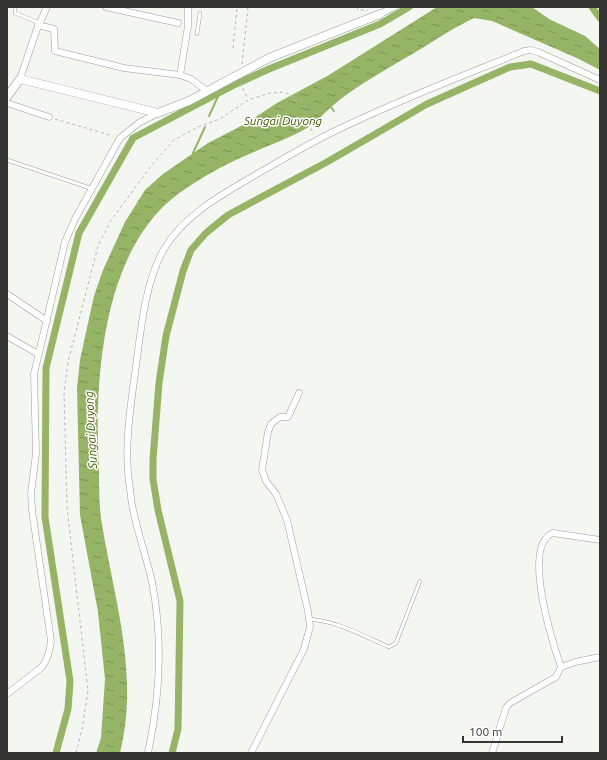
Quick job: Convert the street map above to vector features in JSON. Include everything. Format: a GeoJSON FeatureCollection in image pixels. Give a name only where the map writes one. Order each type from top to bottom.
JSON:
{"type":"FeatureCollection","features":[{"type":"Feature","properties":{"kind":"street"},"geometry":{"type":"LineString","coordinates":[[7,97],[20,79],[39,24],[47,7]]}},
{"type":"Feature","properties":{"kind":"street"},"geometry":{"type":"LineString","coordinates":[[106,7],[178,23]]}},
{"type":"Feature","properties":{"kind":"street"},"geometry":{"type":"LineString","coordinates":[[180,75],[188,26],[188,7]]}},
{"type":"Feature","properties":{"kind":"street"},"geometry":{"type":"LineString","coordinates":[[7,694],[42,667],[46,662],[50,650],[51,641],[31,493],[36,453],[33,387],[38,354],[65,242],[74,219],[93,189],[120,138],[136,125],[158,113],[189,101],[269,58],[381,10],[394,7]]}},
{"type":"Feature","properties":{"kind":"street"},"geometry":{"type":"LineString","coordinates":[[39,24],[54,29],[55,51],[124,68],[180,75],[191,79],[207,91]]}},
{"type":"Feature","properties":{"kind":"street"},"geometry":{"type":"LineString","coordinates":[[148,753],[155,721],[159,688],[158,639],[151,580],[133,513],[127,456],[133,387],[141,334],[153,277],[163,251],[186,220],[230,190],[315,140],[382,108],[524,51],[531,50],[538,52],[600,80]]}},
{"type":"Feature","properties":{"kind":"street"},"geometry":{"type":"LineString","coordinates":[[20,79],[158,113]]}},
{"type":"Feature","properties":{"kind":"street"},"geometry":{"type":"LineString","coordinates":[[7,103],[49,117]]}},
{"type":"Feature","properties":{"kind":"street"},"geometry":{"type":"LineString","coordinates":[[7,294],[46,321]]}},
{"type":"Feature","properties":{"kind":"street"},"geometry":{"type":"LineString","coordinates":[[7,336],[38,354]]}},
{"type":"Feature","properties":{"kind":"street"},"geometry":{"type":"LineString","coordinates":[[251,753],[304,649],[308,636],[310,619],[287,520],[276,494],[266,481],[262,470],[268,432],[271,424],[280,417],[288,417],[299,393]]}},
{"type":"Feature","properties":{"kind":"street"},"geometry":{"type":"LineString","coordinates":[[492,753],[506,708],[510,702],[556,677],[560,672],[561,667],[551,636],[539,578],[538,559],[544,540],[553,533],[600,540]]}},
{"type":"Feature","properties":{"kind":"street"},"geometry":{"type":"LineString","coordinates":[[561,667],[575,662],[600,657]]}},
{"type":"Feature","properties":{"kind":"lane"},"geometry":{"type":"LineString","coordinates":[[15,7],[15,13],[18,16],[39,24]]}},
{"type":"Feature","properties":{"kind":"lane"},"geometry":{"type":"LineString","coordinates":[[197,34],[200,13]]}},
{"type":"Feature","properties":{"kind":"lane"},"geometry":{"type":"LineString","coordinates":[[188,26],[198,29]]}},
{"type":"Feature","properties":{"kind":"lane"},"geometry":{"type":"LineString","coordinates":[[7,160],[93,189]]}},
{"type":"Feature","properties":{"kind":"lane"},"geometry":{"type":"LineString","coordinates":[[310,619],[350,630],[389,647],[396,643],[420,581]]}},
{"type":"Feature","properties":{"kind":"path"},"geometry":{"type":"LineString","coordinates":[[233,48],[237,7]]}},
{"type":"Feature","properties":{"kind":"path"},"geometry":{"type":"LineString","coordinates":[[241,72],[248,7]]}},
{"type":"Feature","properties":{"kind":"path"},"geometry":{"type":"LineString","coordinates":[[241,88],[248,100]]}},
{"type":"Feature","properties":{"kind":"path"},"geometry":{"type":"LineString","coordinates":[[76,753],[82,729],[88,691],[83,636],[67,507],[64,393],[68,362],[92,263],[98,246],[110,222],[151,166],[174,140],[198,127],[220,119],[248,100],[270,93],[282,92],[289,94],[294,100],[301,100],[307,110],[308,123],[315,140]]}},
{"type":"Feature","properties":{"kind":"path"},"geometry":{"type":"LineString","coordinates":[[49,117],[120,138]]}},
{"type":"Feature","properties":{"kind":"water","name":"Sungai Duyong"},"geometry":{"type":"Polygon","coordinates":[[[437,7],[532,7],[549,19],[585,36],[600,49],[600,70],[579,59],[492,21],[474,18],[451,30],[378,74],[338,102],[307,128],[229,163],[186,188],[152,219],[132,249],[118,283],[108,321],[101,360],[98,399],[99,494],[101,518],[118,606],[126,664],[127,694],[125,723],[120,753],[96,753],[101,738],[105,679],[98,612],[80,515],[77,388],[80,360],[94,296],[103,270],[125,222],[145,190],[163,174],[208,143],[243,125],[277,103],[329,75],[437,7]]]}},
{"type":"Feature","properties":{"kind":"waterway"},"geometry":{"type":"LineString","coordinates":[[56,753],[68,709],[70,681],[45,517],[46,368],[79,233],[133,138],[234,85],[269,69],[380,24],[409,7]]}},
{"type":"Feature","properties":{"kind":"waterway"},"geometry":{"type":"LineString","coordinates":[[592,7],[600,18]]}},
{"type":"Feature","properties":{"kind":"waterway"},"geometry":{"type":"LineString","coordinates":[[172,753],[178,729],[180,601],[158,510],[153,479],[153,459],[159,383],[166,336],[183,271],[191,250],[206,233],[228,215],[327,162],[427,104],[510,67],[531,64],[600,91]]}},
{"type":"Feature","properties":{"kind":"waterway"},"geometry":{"type":"LineString","coordinates":[[209,116],[220,92]]}},
{"type":"Feature","properties":{"kind":"waterway"},"geometry":{"type":"LineString","coordinates":[[330,106],[334,111]]}},
{"type":"Feature","properties":{"kind":"waterway"},"geometry":{"type":"LineString","coordinates":[[193,153],[205,127]]}}]}
